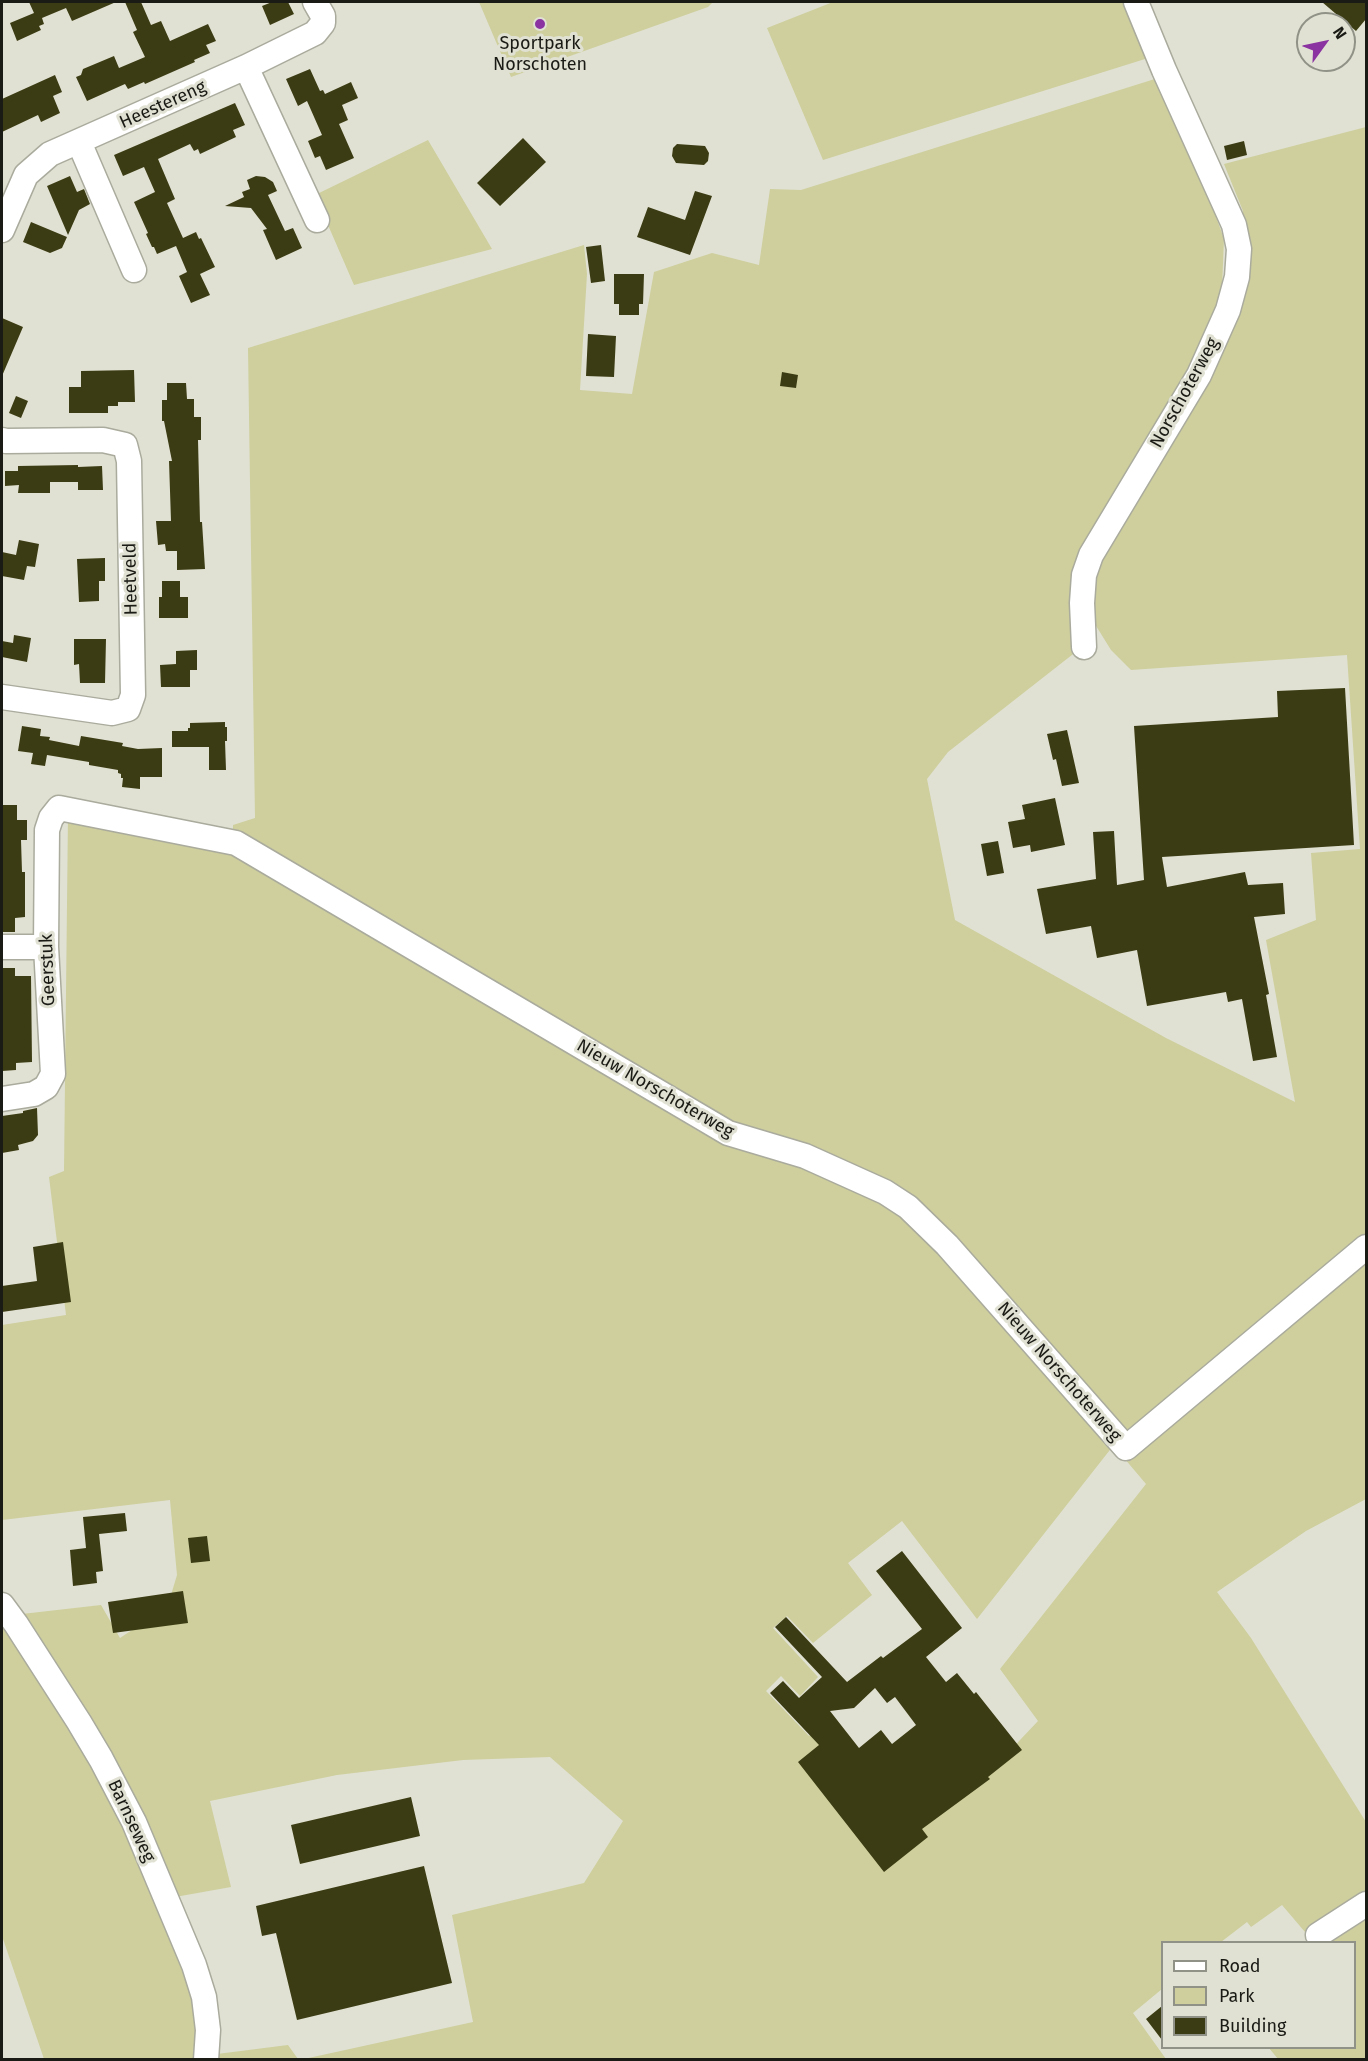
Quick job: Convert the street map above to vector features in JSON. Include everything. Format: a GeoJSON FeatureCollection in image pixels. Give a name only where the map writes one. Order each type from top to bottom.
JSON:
{"type":"FeatureCollection","features":[{"type":"Feature","properties":{"kind":"street","name":"Heestereng"},"geometry":{"type":"LineString","coordinates":[[2,230],[26,175],[50,154],[246,67],[315,33],[323,23],[323,16],[315,2]]}},
{"type":"Feature","properties":{"kind":"street","name":"Norschoterweg"},"geometry":{"type":"LineString","coordinates":[[1084,647],[1082,603],[1084,575],[1091,555],[1199,375],[1228,310],[1238,267],[1239,249],[1234,225],[1136,2]]}},
{"type":"Feature","properties":{"kind":"street"},"geometry":{"type":"LineString","coordinates":[[246,67],[317,220]]}},
{"type":"Feature","properties":{"kind":"street"},"geometry":{"type":"LineString","coordinates":[[80,142],[134,270]]}},
{"type":"Feature","properties":{"kind":"street","name":"Heetveld"},"geometry":{"type":"LineString","coordinates":[[2,440],[104,440],[125,445],[129,461],[133,695],[128,709],[112,713],[2,697]]}},
{"type":"Feature","properties":{"kind":"street","name":"Geerstuk"},"geometry":{"type":"LineString","coordinates":[[2,1099],[34,1094],[46,1087],[53,1074],[46,947],[47,830],[51,818],[59,808]]}},
{"type":"Feature","properties":{"kind":"street","name":"Nieuw Norschoterweg"},"geometry":{"type":"LineString","coordinates":[[59,808],[236,843],[728,1133],[805,1156],[885,1192],[908,1207],[947,1245],[1126,1448],[1366,1247]]}},
{"type":"Feature","properties":{"kind":"street"},"geometry":{"type":"LineString","coordinates":[[2,947],[46,947]]}},
{"type":"Feature","properties":{"kind":"street","name":"Barnseweg"},"geometry":{"type":"LineString","coordinates":[[2,1605],[79,1722],[134,1822],[194,1965],[204,1996],[208,2030],[206,2060]]}},
{"type":"Feature","properties":{"kind":"street"},"geometry":{"type":"LineString","coordinates":[[1318,1935],[1366,1904]]}},
{"type":"Feature","properties":{"kind":"green space"},"geometry":{"type":"Polygon","coordinates":[[[479,2],[713,2],[708,7],[511,77],[479,2]]]}},
{"type":"Feature","properties":{"kind":"green space"},"geometry":{"type":"Polygon","coordinates":[[[833,2],[1125,2],[1146,52],[1145,59],[823,160],[767,28],[833,2]]]}},
{"type":"Feature","properties":{"kind":"green space"},"geometry":{"type":"Polygon","coordinates":[[[1158,78],[1192,150],[1224,239],[1222,287],[1212,326],[1200,355],[1083,550],[1077,651],[948,752],[927,779],[955,920],[1166,1038],[1295,1102],[1266,940],[1316,920],[1311,853],[1360,849],[1347,655],[1131,670],[1111,650],[1093,621],[1092,576],[1238,291],[1243,211],[1224,164],[1366,127],[1366,1233],[1126,1436],[926,1206],[893,1184],[726,1128],[260,842],[256,848],[233,836],[233,825],[255,818],[248,348],[584,245],[587,274],[580,390],[632,394],[654,272],[712,253],[759,265],[770,189],[801,190],[1158,78]]]}},
{"type":"Feature","properties":{"kind":"green space"},"geometry":{"type":"Polygon","coordinates":[[[428,140],[492,249],[354,285],[315,195],[428,140]]]}},
{"type":"Feature","properties":{"kind":"green space"},"geometry":{"type":"Polygon","coordinates":[[[68,816],[228,845],[698,1131],[727,1145],[859,1185],[910,1216],[1113,1446],[977,1619],[902,1521],[848,1563],[872,1595],[813,1643],[787,1616],[773,1628],[818,1677],[800,1696],[781,1676],[766,1691],[809,1736],[824,1722],[903,1819],[1003,1758],[1038,1721],[1000,1669],[1146,1484],[1124,1458],[1366,1256],[1366,1499],[1306,1531],[1217,1592],[1251,1638],[1366,1822],[1366,1894],[1305,1932],[1282,1905],[1251,1927],[1247,1922],[1222,1941],[1161,1941],[1161,1990],[1133,2013],[1166,2059],[304,2059],[473,2022],[452,1915],[584,1883],[623,1821],[550,1757],[463,1760],[337,1775],[210,1801],[231,1887],[175,1897],[140,1815],[84,1707],[22,1614],[101,1605],[120,1638],[162,1610],[171,1595],[177,1575],[170,1500],[2,1520],[2,1325],[66,1315],[49,1177],[64,1171],[68,816]]]}},
{"type":"Feature","properties":{"kind":"green space"},"geometry":{"type":"Polygon","coordinates":[[[2,1622],[121,1809],[180,1958],[197,2014],[196,2059],[44,2059],[2,1936],[2,1622]]]}},
{"type":"Feature","properties":{"kind":"green space"},"geometry":{"type":"Polygon","coordinates":[[[1366,1909],[1366,2059],[1278,2059],[1270,2049],[1356,2049],[1356,1941],[1322,1941],[1366,1909]]]}},
{"type":"Feature","properties":{"kind":"green space"},"geometry":{"type":"Polygon","coordinates":[[[288,2045],[298,2059],[216,2060],[217,2054],[288,2045]]]}},
{"type":"Feature","properties":{"kind":"building"},"geometry":{"type":"Polygon","coordinates":[[[29,2],[116,2],[72,21],[66,8],[42,18],[44,24],[39,26],[41,30],[17,41],[10,23],[34,13],[29,2]]]}},
{"type":"Feature","properties":{"kind":"building"},"geometry":{"type":"Polygon","coordinates":[[[125,2],[141,2],[151,25],[161,21],[170,41],[208,24],[216,41],[206,45],[210,53],[194,60],[195,62],[145,84],[144,82],[128,89],[125,84],[87,101],[76,77],[81,75],[83,69],[114,56],[119,68],[145,57],[133,32],[137,30],[125,2]]]}},
{"type":"Feature","properties":{"kind":"building"},"geometry":{"type":"Polygon","coordinates":[[[272,2],[288,2],[294,14],[270,25],[262,6],[272,2]]]}},
{"type":"Feature","properties":{"kind":"building"},"geometry":{"type":"Polygon","coordinates":[[[1322,2],[1366,2],[1366,19],[1356,31],[1356,12],[1334,12],[1322,2]]]}},
{"type":"Feature","properties":{"kind":"building"},"geometry":{"type":"Polygon","coordinates":[[[310,69],[320,91],[323,90],[325,94],[351,82],[358,98],[342,105],[348,120],[339,124],[354,158],[326,170],[320,156],[315,158],[308,141],[322,135],[307,101],[298,106],[286,79],[310,69]]]}},
{"type":"Feature","properties":{"kind":"building"},"geometry":{"type":"Polygon","coordinates":[[[55,75],[62,92],[53,96],[60,113],[41,122],[38,115],[2,132],[2,99],[55,75]]]}},
{"type":"Feature","properties":{"kind":"building"},"geometry":{"type":"Polygon","coordinates":[[[235,103],[245,125],[233,130],[236,137],[200,154],[198,149],[194,151],[190,144],[158,159],[175,199],[167,203],[183,238],[196,232],[215,267],[200,274],[210,295],[191,303],[179,276],[187,272],[176,246],[157,254],[146,234],[148,233],[134,202],[155,192],[144,167],[123,176],[114,155],[235,103]]]}},
{"type":"Feature","properties":{"kind":"building"},"geometry":{"type":"Polygon","coordinates":[[[523,138],[546,162],[500,206],[477,183],[523,138]]]}},
{"type":"Feature","properties":{"kind":"building"},"geometry":{"type":"Polygon","coordinates":[[[1244,141],[1247,155],[1227,160],[1224,146],[1244,141]]]}},
{"type":"Feature","properties":{"kind":"building"},"geometry":{"type":"Polygon","coordinates":[[[677,144],[705,146],[709,153],[708,161],[704,165],[676,163],[672,156],[673,148],[677,144]]]}},
{"type":"Feature","properties":{"kind":"building"},"geometry":{"type":"Polygon","coordinates":[[[70,176],[77,192],[84,189],[90,204],[79,210],[68,235],[47,186],[70,176]]]}},
{"type":"Feature","properties":{"kind":"building"},"geometry":{"type":"Polygon","coordinates":[[[256,176],[265,177],[273,182],[277,191],[268,195],[285,231],[293,228],[302,248],[276,260],[263,230],[267,229],[251,208],[225,206],[244,197],[242,192],[250,189],[247,180],[256,176]]]}},
{"type":"Feature","properties":{"kind":"building"},"geometry":{"type":"Polygon","coordinates":[[[695,191],[712,196],[690,255],[637,237],[648,207],[685,220],[695,191]]]}},
{"type":"Feature","properties":{"kind":"building"},"geometry":{"type":"Polygon","coordinates":[[[31,222],[67,237],[62,248],[50,253],[23,242],[31,222]]]}},
{"type":"Feature","properties":{"kind":"building"},"geometry":{"type":"Polygon","coordinates":[[[601,245],[605,281],[591,283],[586,247],[601,245]]]}},
{"type":"Feature","properties":{"kind":"building"},"geometry":{"type":"Polygon","coordinates":[[[614,274],[644,274],[643,304],[639,304],[639,315],[619,315],[619,304],[614,304],[614,274]]]}},
{"type":"Feature","properties":{"kind":"building"},"geometry":{"type":"Polygon","coordinates":[[[2,318],[23,327],[2,376],[2,318]]]}},
{"type":"Feature","properties":{"kind":"building"},"geometry":{"type":"Polygon","coordinates":[[[588,334],[616,336],[614,377],[586,376],[588,334]]]}},
{"type":"Feature","properties":{"kind":"building"},"geometry":{"type":"Polygon","coordinates":[[[134,370],[135,402],[118,402],[118,406],[108,406],[108,413],[69,413],[69,387],[81,387],[81,371],[134,370]]]}},
{"type":"Feature","properties":{"kind":"building"},"geometry":{"type":"Polygon","coordinates":[[[782,372],[798,375],[796,388],[780,386],[782,372]]]}},
{"type":"Feature","properties":{"kind":"building"},"geometry":{"type":"Polygon","coordinates":[[[167,383],[186,383],[187,399],[194,399],[194,417],[201,417],[201,440],[198,440],[200,522],[202,522],[205,569],[177,570],[177,551],[166,551],[165,544],[158,545],[156,521],[171,521],[169,461],[172,461],[164,421],[162,421],[162,400],[167,400],[167,383]]]}},
{"type":"Feature","properties":{"kind":"building"},"geometry":{"type":"Polygon","coordinates":[[[16,396],[28,401],[21,418],[9,413],[16,396]]]}},
{"type":"Feature","properties":{"kind":"building"},"geometry":{"type":"Polygon","coordinates":[[[78,465],[78,467],[102,466],[103,490],[78,490],[78,482],[50,482],[50,493],[18,493],[19,485],[5,486],[5,471],[18,471],[18,466],[78,465]]]}},
{"type":"Feature","properties":{"kind":"building"},"geometry":{"type":"Polygon","coordinates":[[[19,540],[39,544],[35,567],[27,566],[24,580],[2,576],[2,552],[16,555],[19,540]]]}},
{"type":"Feature","properties":{"kind":"building"},"geometry":{"type":"Polygon","coordinates":[[[105,558],[105,581],[99,581],[99,601],[79,602],[77,559],[105,558]]]}},
{"type":"Feature","properties":{"kind":"building"},"geometry":{"type":"Polygon","coordinates":[[[162,581],[180,581],[180,597],[188,597],[188,618],[159,618],[162,581]]]}},
{"type":"Feature","properties":{"kind":"building"},"geometry":{"type":"Polygon","coordinates":[[[14,635],[31,638],[27,662],[2,657],[2,641],[13,643],[14,635]]]}},
{"type":"Feature","properties":{"kind":"building"},"geometry":{"type":"Polygon","coordinates":[[[74,639],[106,639],[105,683],[80,683],[79,664],[74,665],[74,639]]]}},
{"type":"Feature","properties":{"kind":"building"},"geometry":{"type":"Polygon","coordinates":[[[197,650],[197,670],[190,670],[190,687],[161,687],[160,665],[176,664],[176,651],[197,650]]]}},
{"type":"Feature","properties":{"kind":"building"},"geometry":{"type":"Polygon","coordinates":[[[1345,688],[1354,845],[1162,857],[1167,887],[1245,872],[1248,885],[1283,883],[1285,914],[1254,917],[1269,994],[1266,995],[1277,1057],[1253,1061],[1242,999],[1228,1002],[1226,992],[1147,1006],[1137,950],[1097,958],[1091,926],[1046,934],[1037,889],[1096,879],[1093,832],[1114,831],[1117,885],[1144,880],[1134,726],[1278,717],[1277,691],[1345,688]]]}},
{"type":"Feature","properties":{"kind":"building"},"geometry":{"type":"Polygon","coordinates":[[[225,722],[225,727],[227,727],[226,770],[209,770],[209,747],[172,747],[172,731],[188,731],[190,723],[225,722]]]}},
{"type":"Feature","properties":{"kind":"building"},"geometry":{"type":"Polygon","coordinates":[[[22,726],[41,729],[40,736],[50,737],[49,740],[79,746],[81,736],[123,743],[122,746],[138,749],[162,748],[162,777],[140,777],[140,789],[122,787],[123,778],[118,770],[89,765],[89,762],[47,755],[45,766],[31,764],[33,753],[18,751],[22,726]]]}},
{"type":"Feature","properties":{"kind":"building"},"geometry":{"type":"Polygon","coordinates":[[[1067,730],[1079,783],[1062,786],[1047,734],[1067,730]]]}},
{"type":"Feature","properties":{"kind":"building"},"geometry":{"type":"Polygon","coordinates":[[[1055,798],[1065,845],[1031,852],[1030,845],[1013,848],[1008,822],[1025,819],[1022,805],[1055,798]]]}},
{"type":"Feature","properties":{"kind":"building"},"geometry":{"type":"Polygon","coordinates":[[[2,805],[17,805],[17,820],[27,820],[27,840],[21,840],[22,872],[25,872],[25,917],[15,918],[15,932],[2,932],[2,805]]]}},
{"type":"Feature","properties":{"kind":"building"},"geometry":{"type":"Polygon","coordinates":[[[998,841],[1004,873],[987,876],[981,844],[998,841]]]}},
{"type":"Feature","properties":{"kind":"building"},"geometry":{"type":"Polygon","coordinates":[[[2,968],[15,968],[15,976],[31,976],[32,1062],[16,1063],[16,1070],[2,1071],[2,968]]]}},
{"type":"Feature","properties":{"kind":"building"},"geometry":{"type":"Polygon","coordinates":[[[37,1108],[38,1135],[33,1141],[18,1145],[19,1150],[2,1153],[2,1116],[37,1108]]]}},
{"type":"Feature","properties":{"kind":"building"},"geometry":{"type":"Polygon","coordinates":[[[63,1242],[71,1302],[2,1312],[2,1286],[37,1281],[33,1247],[63,1242]]]}},
{"type":"Feature","properties":{"kind":"building"},"geometry":{"type":"Polygon","coordinates":[[[125,1513],[127,1531],[99,1534],[103,1571],[96,1572],[97,1583],[73,1586],[70,1550],[86,1548],[83,1517],[125,1513]]]}},
{"type":"Feature","properties":{"kind":"building"},"geometry":{"type":"Polygon","coordinates":[[[207,1536],[210,1561],[191,1563],[188,1538],[207,1536]]]}},
{"type":"Feature","properties":{"kind":"building"},"geometry":{"type":"Polygon","coordinates":[[[902,1551],[962,1628],[926,1657],[946,1682],[957,1673],[974,1694],[976,1692],[1022,1750],[988,1777],[990,1779],[922,1829],[928,1837],[884,1872],[798,1762],[819,1745],[770,1693],[783,1681],[799,1698],[822,1677],[775,1627],[786,1617],[847,1682],[922,1629],[876,1571],[902,1551]],[[875,1688],[854,1708],[830,1711],[859,1748],[881,1730],[892,1744],[916,1725],[895,1697],[887,1703],[875,1688]]]}},
{"type":"Feature","properties":{"kind":"building"},"geometry":{"type":"Polygon","coordinates":[[[183,1591],[188,1623],[113,1633],[108,1602],[183,1591]]]}},
{"type":"Feature","properties":{"kind":"building"},"geometry":{"type":"Polygon","coordinates":[[[411,1797],[420,1836],[300,1864],[291,1825],[411,1797]]]}},
{"type":"Feature","properties":{"kind":"building"},"geometry":{"type":"Polygon","coordinates":[[[424,1866],[452,1983],[297,2020],[276,1933],[262,1936],[256,1906],[424,1866]]]}},
{"type":"Feature","properties":{"kind":"building"},"geometry":{"type":"Polygon","coordinates":[[[1161,2007],[1161,2039],[1146,2019],[1161,2007]]]}},
{"type":"Feature","properties":{"kind":"place","name":"Sportpark Norschoten"},"geometry":{"type":"Point","coordinates":[540,24]}}]}
